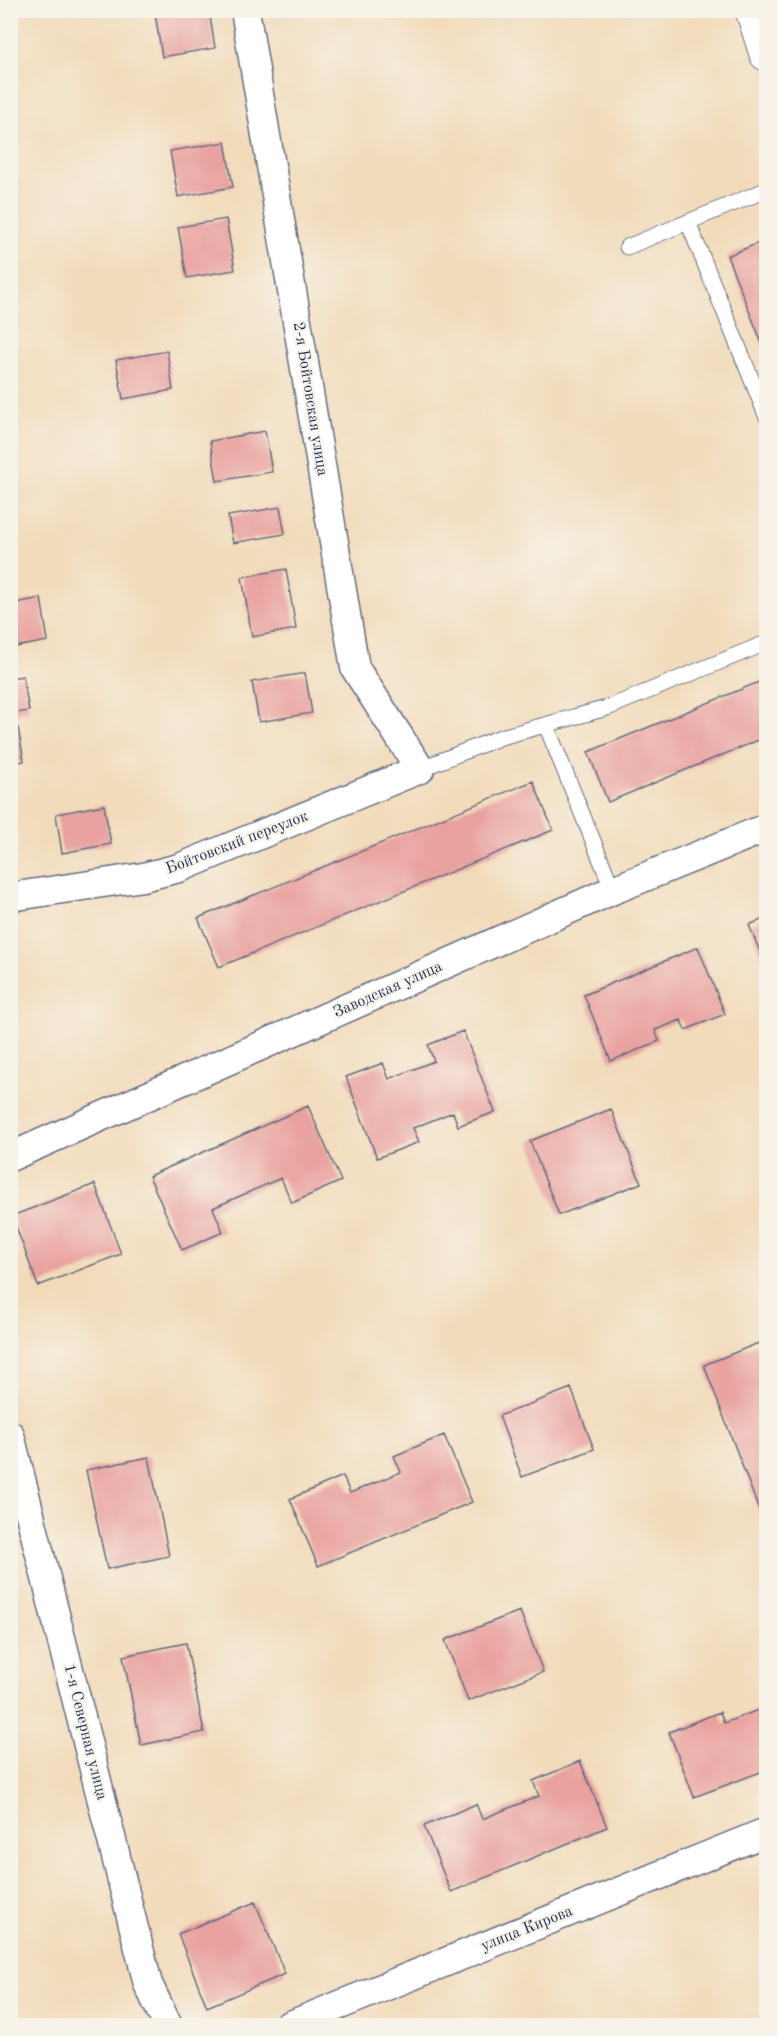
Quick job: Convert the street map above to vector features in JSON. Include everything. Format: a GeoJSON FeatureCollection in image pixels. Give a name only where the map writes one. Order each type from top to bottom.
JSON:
{"type":"FeatureCollection","features":[{"type":"Feature","properties":{"kind":"street","name":"2-я Бойтовская улица"},"geometry":{"type":"LineString","coordinates":[[245,10],[355,668],[420,769]]}},
{"type":"Feature","properties":{"kind":"street"},"geometry":{"type":"LineString","coordinates":[[752,10],[766,54]]}},
{"type":"Feature","properties":{"kind":"street","name":"Бойтовский переулок"},"geometry":{"type":"LineString","coordinates":[[10,897],[144,877],[179,868],[420,769]]}},
{"type":"Feature","properties":{"kind":"street","name":"Заводская улица"},"geometry":{"type":"LineString","coordinates":[[10,1157],[613,890],[766,828]]}},
{"type":"Feature","properties":{"kind":"street","name":"1-я Северная улица"},"geometry":{"type":"LineString","coordinates":[[10,1435],[20,1508],[148,1984],[168,2025]]}},
{"type":"Feature","properties":{"kind":"street","name":"улица Кирова"},"geometry":{"type":"LineString","coordinates":[[288,2025],[766,1832]]}},
{"type":"Feature","properties":{"kind":"lane"},"geometry":{"type":"LineString","coordinates":[[627,247],[766,190]]}},
{"type":"Feature","properties":{"kind":"lane"},"geometry":{"type":"LineString","coordinates":[[688,222],[766,415]]}},
{"type":"Feature","properties":{"kind":"lane"},"geometry":{"type":"LineString","coordinates":[[420,769],[501,737],[607,708],[766,643]]}},
{"type":"Feature","properties":{"kind":"lane"},"geometry":{"type":"LineString","coordinates":[[546,725],[613,890]]}},
{"type":"Feature","properties":{"kind":"building"},"geometry":{"type":"Polygon","coordinates":[[[169,10],[209,10],[215,48],[162,57],[155,13],[169,10]]]}},
{"type":"Feature","properties":{"kind":"building"},"geometry":{"type":"Polygon","coordinates":[[[225,142],[233,187],[178,197],[170,151],[225,142]]]}},
{"type":"Feature","properties":{"kind":"building"},"geometry":{"type":"Polygon","coordinates":[[[226,219],[235,270],[187,278],[178,227],[226,219]]]}},
{"type":"Feature","properties":{"kind":"building"},"geometry":{"type":"Polygon","coordinates":[[[766,240],[766,353],[727,256],[766,240]]]}},
{"type":"Feature","properties":{"kind":"building"},"geometry":{"type":"Polygon","coordinates":[[[167,351],[173,390],[123,399],[116,360],[167,351]]]}},
{"type":"Feature","properties":{"kind":"building"},"geometry":{"type":"Polygon","coordinates":[[[265,431],[272,472],[217,481],[210,441],[265,431]]]}},
{"type":"Feature","properties":{"kind":"building"},"geometry":{"type":"Polygon","coordinates":[[[280,507],[285,534],[233,543],[228,516],[280,507]]]}},
{"type":"Feature","properties":{"kind":"building"},"geometry":{"type":"Polygon","coordinates":[[[286,569],[296,629],[252,637],[242,577],[286,569]]]}},
{"type":"Feature","properties":{"kind":"building"},"geometry":{"type":"Polygon","coordinates":[[[41,598],[48,641],[10,648],[10,604],[41,598]]]}},
{"type":"Feature","properties":{"kind":"building"},"geometry":{"type":"Polygon","coordinates":[[[305,673],[312,713],[259,722],[252,682],[305,673]]]}},
{"type":"Feature","properties":{"kind":"building"},"geometry":{"type":"Polygon","coordinates":[[[23,676],[29,711],[10,714],[10,678],[23,676]]]}},
{"type":"Feature","properties":{"kind":"building"},"geometry":{"type":"Polygon","coordinates":[[[766,679],[766,737],[608,802],[588,752],[766,679]]]}},
{"type":"Feature","properties":{"kind":"building"},"geometry":{"type":"Polygon","coordinates":[[[18,728],[24,761],[10,764],[10,730],[18,728]]]}},
{"type":"Feature","properties":{"kind":"building"},"geometry":{"type":"Polygon","coordinates":[[[533,781],[553,830],[219,967],[198,918],[533,781]]]}},
{"type":"Feature","properties":{"kind":"building"},"geometry":{"type":"Polygon","coordinates":[[[104,805],[111,844],[62,853],[56,814],[104,805]]]}},
{"type":"Feature","properties":{"kind":"building"},"geometry":{"type":"Polygon","coordinates":[[[766,918],[766,967],[749,925],[766,918]]]}},
{"type":"Feature","properties":{"kind":"building"},"geometry":{"type":"Polygon","coordinates":[[[698,947],[725,1014],[685,1030],[681,1020],[655,1030],[659,1041],[611,1061],[584,995],[698,947]]]}},
{"type":"Feature","properties":{"kind":"building"},"geometry":{"type":"Polygon","coordinates":[[[463,1031],[495,1112],[458,1126],[453,1112],[413,1128],[419,1142],[377,1158],[346,1077],[383,1063],[389,1079],[434,1061],[428,1045],[463,1031]]]}},
{"type":"Feature","properties":{"kind":"building"},"geometry":{"type":"Polygon","coordinates":[[[308,1106],[341,1181],[292,1203],[281,1178],[213,1208],[223,1232],[182,1250],[149,1176],[308,1106]]]}},
{"type":"Feature","properties":{"kind":"building"},"geometry":{"type":"Polygon","coordinates":[[[611,1109],[641,1183],[559,1215],[530,1141],[611,1109]]]}},
{"type":"Feature","properties":{"kind":"building"},"geometry":{"type":"Polygon","coordinates":[[[95,1184],[121,1254],[38,1286],[12,1216],[95,1184]]]}},
{"type":"Feature","properties":{"kind":"building"},"geometry":{"type":"Polygon","coordinates":[[[761,1342],[766,1357],[766,1528],[704,1365],[761,1342]]]}},
{"type":"Feature","properties":{"kind":"building"},"geometry":{"type":"Polygon","coordinates":[[[571,1388],[594,1449],[522,1477],[499,1416],[571,1388]]]}},
{"type":"Feature","properties":{"kind":"building"},"geometry":{"type":"Polygon","coordinates":[[[444,1435],[472,1502],[318,1566],[290,1499],[343,1476],[350,1493],[401,1472],[394,1456],[444,1435]]]}},
{"type":"Feature","properties":{"kind":"building"},"geometry":{"type":"Polygon","coordinates":[[[149,1457],[169,1556],[107,1569],[86,1470],[149,1457]]]}},
{"type":"Feature","properties":{"kind":"building"},"geometry":{"type":"Polygon","coordinates":[[[520,1611],[543,1672],[468,1701],[445,1640],[520,1611]]]}},
{"type":"Feature","properties":{"kind":"building"},"geometry":{"type":"Polygon","coordinates":[[[186,1643],[204,1732],[141,1745],[123,1656],[186,1643]]]}},
{"type":"Feature","properties":{"kind":"building"},"geometry":{"type":"Polygon","coordinates":[[[766,1707],[766,1770],[694,1797],[669,1732],[720,1712],[724,1723],[766,1707]]]}},
{"type":"Feature","properties":{"kind":"building"},"geometry":{"type":"Polygon","coordinates":[[[580,1761],[607,1827],[451,1892],[424,1826],[476,1804],[482,1819],[539,1796],[533,1781],[580,1761]]]}},
{"type":"Feature","properties":{"kind":"building"},"geometry":{"type":"Polygon","coordinates":[[[255,1902],[285,1974],[207,2007],[178,1934],[255,1902]]]}}]}
